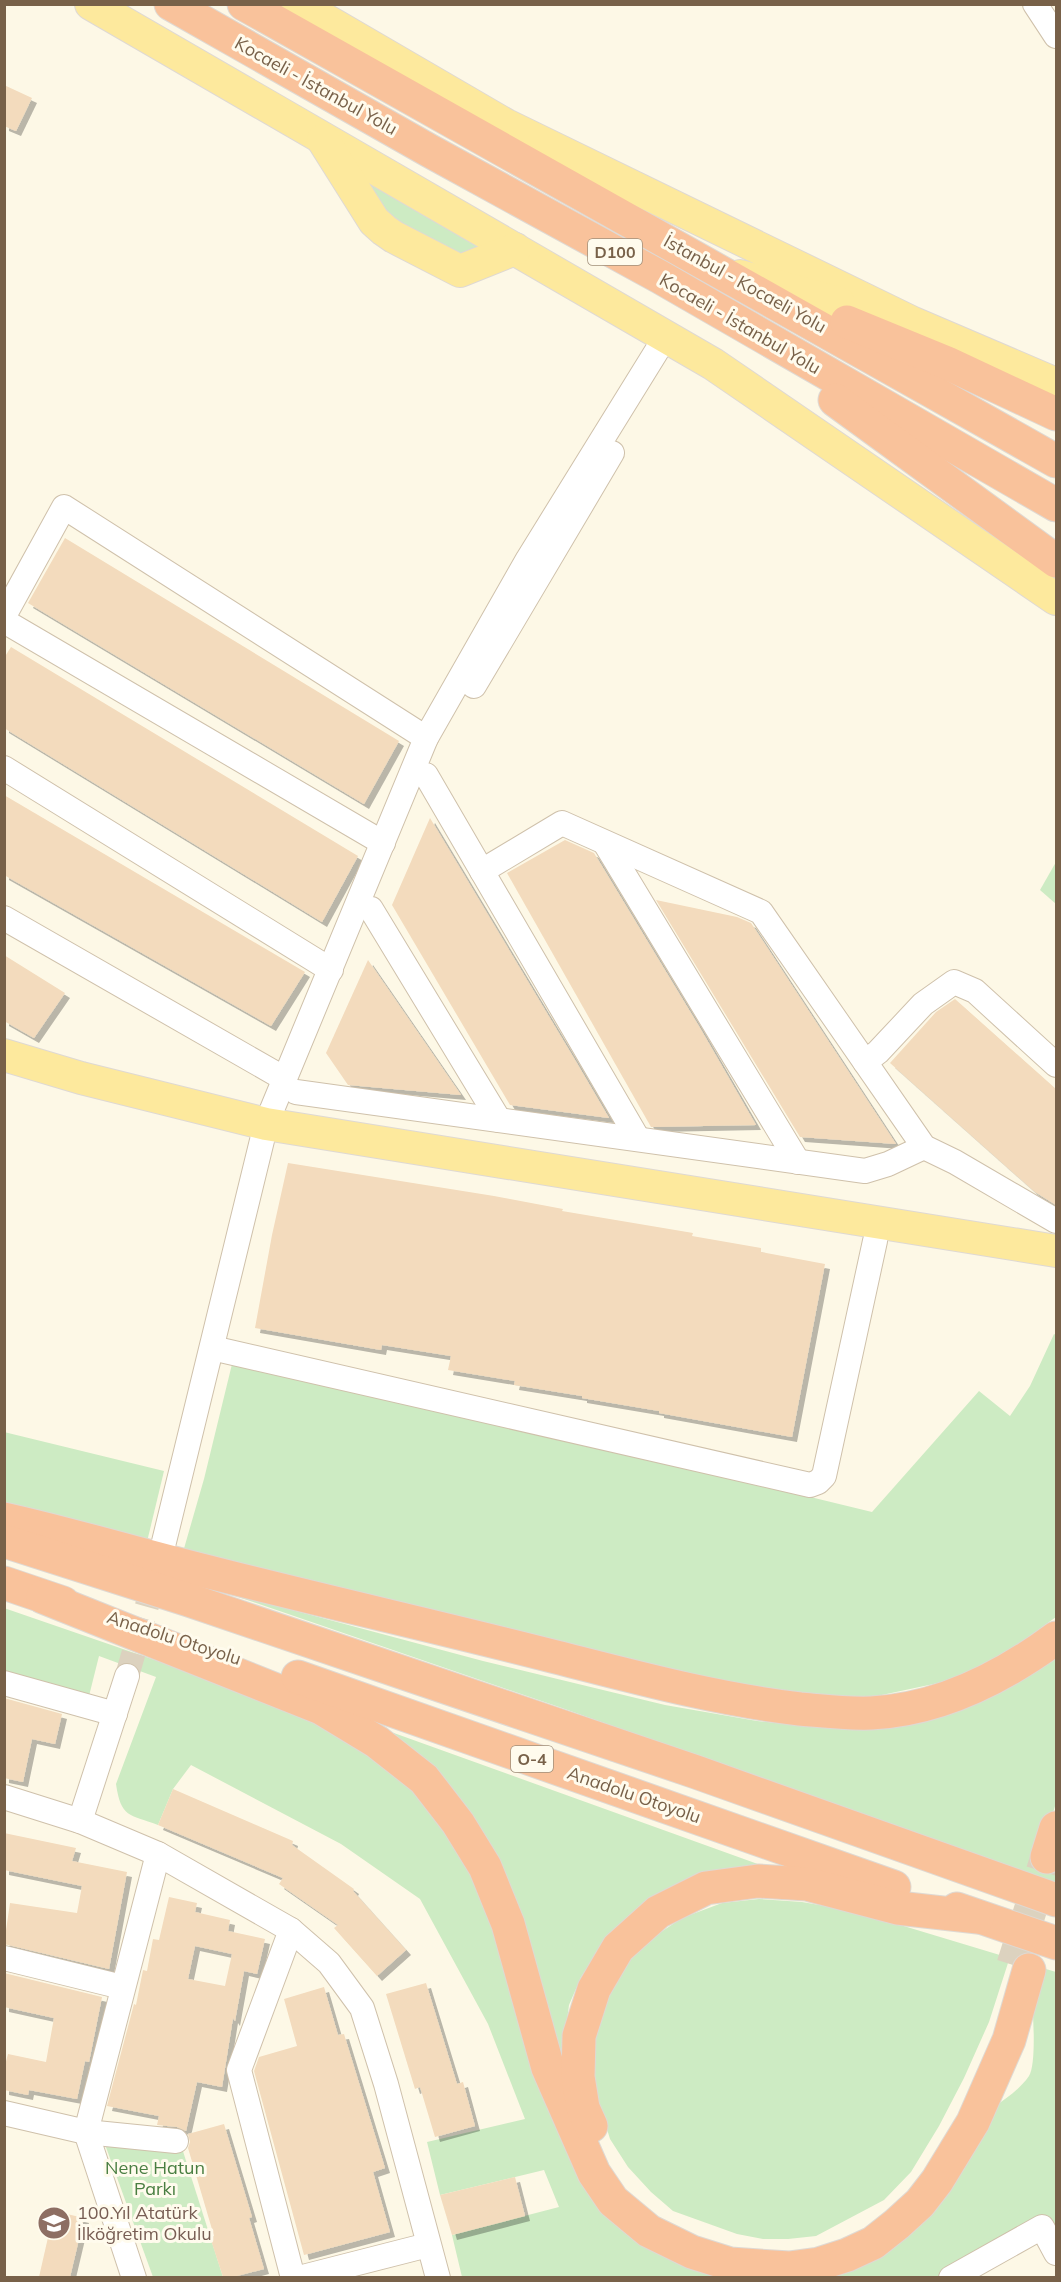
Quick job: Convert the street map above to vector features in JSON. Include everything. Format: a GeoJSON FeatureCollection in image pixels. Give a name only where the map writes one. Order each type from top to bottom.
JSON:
{"type":"FeatureCollection","features":[{"type":"Feature","properties":{"kind":"highway","name":"Kocaeli - İstanbul Yolu"},"geometry":{"type":"LineString","coordinates":[[171,4],[430,151],[660,277],[1056,505]]}},
{"type":"Feature","properties":{"kind":"highway","name":"İstanbul - Kocaeli Yolu"},"geometry":{"type":"LineString","coordinates":[[244,4],[1056,460]]}},
{"type":"Feature","properties":{"kind":"highway"},"geometry":{"type":"LineString","coordinates":[[722,272],[947,363],[1056,414]]}},
{"type":"Feature","properties":{"kind":"highway"},"geometry":{"type":"LineString","coordinates":[[660,277],[919,459],[1056,561]]}},
{"type":"Feature","properties":{"kind":"highway"},"geometry":{"type":"LineString","coordinates":[[4,1519],[216,1574],[677,1687],[760,1704],[819,1711],[871,1713],[908,1708],[950,1696],[988,1681],[1019,1664],[1056,1638]]}},
{"type":"Feature","properties":{"kind":"highway","name":"O-4"},"geometry":{"type":"LineString","coordinates":[[4,1541],[189,1600],[696,1772],[1056,1900]]}},
{"type":"Feature","properties":{"kind":"highway","name":"Anadolu Otoyolu"},"geometry":{"type":"LineString","coordinates":[[4,1584],[314,1683],[1056,1943]]}},
{"type":"Feature","properties":{"kind":"highway"},"geometry":{"type":"LineString","coordinates":[[43,1597],[321,1708],[377,1742],[424,1779],[459,1823],[485,1868],[508,1923],[548,2068],[594,2173],[613,2201],[650,2231],[692,2252],[730,2264],[789,2268],[819,2264],[873,2243],[897,2224],[920,2203],[937,2181],[973,2122],[1009,2040],[1021,1968],[992,2032],[972,2085],[939,2148],[897,2203],[852,2235],[827,2245],[788,2252],[750,2252],[721,2245],[685,2232],[651,2211],[622,2182],[598,2142],[583,2108],[578,2077],[579,2036],[594,1989],[618,1948],[658,1912],[706,1888],[758,1881],[807,1884],[898,1908],[978,1917]]}},
{"type":"Feature","properties":{"kind":"main road"},"geometry":{"type":"LineString","coordinates":[[91,4],[713,364],[1056,599]]}},
{"type":"Feature","properties":{"kind":"main road"},"geometry":{"type":"LineString","coordinates":[[298,4],[506,125],[913,323],[1056,384]]}},
{"type":"Feature","properties":{"kind":"main road"},"geometry":{"type":"LineString","coordinates":[[506,125],[659,236]]}},
{"type":"Feature","properties":{"kind":"main road"},"geometry":{"type":"LineString","coordinates":[[321,137],[375,220],[394,237],[460,271],[515,249]]}},
{"type":"Feature","properties":{"kind":"main road"},"geometry":{"type":"LineString","coordinates":[[722,272],[913,323]]}},
{"type":"Feature","properties":{"kind":"main road"},"geometry":{"type":"LineString","coordinates":[[672,339],[686,330],[705,338],[1056,584]]}},
{"type":"Feature","properties":{"kind":"main road"},"geometry":{"type":"LineString","coordinates":[[4,1055],[271,1136],[1056,1251]]}},
{"type":"Feature","properties":{"kind":"main road"},"geometry":{"type":"LineString","coordinates":[[4,1078],[60,1094],[271,1136],[875,1241],[1056,1270]]}},
{"type":"Feature","properties":{"kind":"street"},"geometry":{"type":"LineString","coordinates":[[1035,4],[1056,36]]}},
{"type":"Feature","properties":{"kind":"street"},"geometry":{"type":"LineString","coordinates":[[218,1350],[183,1521],[162,1550],[218,1350],[271,1136],[331,969],[426,738],[528,558],[672,339]]}},
{"type":"Feature","properties":{"kind":"street"},"geometry":{"type":"LineString","coordinates":[[291,1085],[371,909],[438,747],[672,339]]}},
{"type":"Feature","properties":{"kind":"street"},"geometry":{"type":"LineString","coordinates":[[4,616],[64,507],[426,738]]}},
{"type":"Feature","properties":{"kind":"street"},"geometry":{"type":"LineString","coordinates":[[4,621],[383,843]]}},
{"type":"Feature","properties":{"kind":"street"},"geometry":{"type":"LineString","coordinates":[[4,768],[331,969]]}},
{"type":"Feature","properties":{"kind":"street"},"geometry":{"type":"LineString","coordinates":[[426,775],[639,1139]]}},
{"type":"Feature","properties":{"kind":"street"},"geometry":{"type":"LineString","coordinates":[[482,871],[562,823],[760,912],[924,1147],[955,1162],[1056,1221]]}},
{"type":"Feature","properties":{"kind":"street"},"geometry":{"type":"LineString","coordinates":[[605,843],[798,1162]]}},
{"type":"Feature","properties":{"kind":"street"},"geometry":{"type":"LineString","coordinates":[[371,909],[500,1120]]}},
{"type":"Feature","properties":{"kind":"street"},"geometry":{"type":"LineString","coordinates":[[4,918],[291,1085],[500,1120],[865,1171],[888,1164],[924,1147]]}},
{"type":"Feature","properties":{"kind":"street"},"geometry":{"type":"LineString","coordinates":[[865,1062],[878,1052],[923,1004],[954,982],[975,991],[1056,1065]]}},
{"type":"Feature","properties":{"kind":"street"},"geometry":{"type":"LineString","coordinates":[[218,1350],[810,1485],[818,1482],[824,1476],[875,1241]]}},
{"type":"Feature","properties":{"kind":"street"},"geometry":{"type":"LineString","coordinates":[[80,1821],[127,1676]]}},
{"type":"Feature","properties":{"kind":"street"},"geometry":{"type":"LineString","coordinates":[[4,1683],[115,1714]]}},
{"type":"Feature","properties":{"kind":"street"},"geometry":{"type":"LineString","coordinates":[[4,1797],[80,1821],[158,1854],[291,1930],[329,1963],[362,2008],[386,2084],[438,2277]]}},
{"type":"Feature","properties":{"kind":"street"},"geometry":{"type":"LineString","coordinates":[[134,2277],[86,2132],[158,1854]]}},
{"type":"Feature","properties":{"kind":"street"},"geometry":{"type":"LineString","coordinates":[[291,1930],[238,2070],[293,2277]]}},
{"type":"Feature","properties":{"kind":"street"},"geometry":{"type":"LineString","coordinates":[[4,1958],[122,1987]]}},
{"type":"Feature","properties":{"kind":"street"},"geometry":{"type":"LineString","coordinates":[[4,2113],[86,2132],[176,2141]]}},
{"type":"Feature","properties":{"kind":"street"},"geometry":{"type":"LineString","coordinates":[[951,2277],[1042,2227],[1056,2253]]}},
{"type":"Feature","properties":{"kind":"street"},"geometry":{"type":"LineString","coordinates":[[299,2277],[428,2245]]}},
{"type":"Feature","properties":{"kind":"green space"},"geometry":{"type":"Polygon","coordinates":[[[321,137],[515,249],[460,271],[394,237],[321,137]]]}},
{"type":"Feature","properties":{"kind":"green space"},"geometry":{"type":"Polygon","coordinates":[[[1056,862],[1056,904],[1040,890],[1056,862]]]}},
{"type":"Feature","properties":{"kind":"green space"},"geometry":{"type":"Polygon","coordinates":[[[1054,1334],[1056,1335],[1056,1617],[998,1659],[943,1682],[863,1699],[829,1699],[709,1678],[183,1552],[204,1479],[233,1360],[872,1512],[979,1391],[1010,1416],[1030,1386],[1054,1334]]]}},
{"type":"Feature","properties":{"kind":"green space"},"geometry":{"type":"Polygon","coordinates":[[[4,1432],[164,1471],[146,1546],[5,1509],[4,1432]]]}},
{"type":"Feature","properties":{"kind":"green space"},"geometry":{"type":"Polygon","coordinates":[[[221,1591],[483,1661],[665,1705],[757,1721],[820,1727],[1014,1684],[1056,1659],[1056,1803],[1039,1857],[1056,1863],[1056,1884],[562,1708],[221,1591]]]}},
{"type":"Feature","properties":{"kind":"green space"},"geometry":{"type":"Polygon","coordinates":[[[4,1608],[181,1669],[317,1720],[390,1763],[469,1856],[539,2074],[579,2181],[602,2210],[742,2277],[462,2277],[452,2235],[559,2207],[544,2170],[440,2195],[427,2142],[525,2119],[488,2024],[420,1899],[341,1844],[191,1765],[173,1789],[158,1825],[128,1813],[121,1803],[116,1784],[156,1677],[99,1656],[89,1696],[5,1673],[4,1608]]]}},
{"type":"Feature","properties":{"kind":"green space"},"geometry":{"type":"Polygon","coordinates":[[[380,1728],[780,1872],[601,1947],[581,1977],[569,2005],[561,2065],[521,1934],[380,1728]]]}},
{"type":"Feature","properties":{"kind":"green space"},"geometry":{"type":"Polygon","coordinates":[[[759,1899],[802,1902],[854,1911],[1056,1972],[1056,2253],[1041,2227],[951,2277],[792,2277],[859,2260],[994,2107],[1029,2076],[1032,2068],[1034,2041],[1029,1970],[1008,1963],[989,2022],[939,2126],[911,2172],[884,2200],[816,2236],[763,2239],[737,2234],[673,2211],[628,2167],[610,2139],[592,2080],[595,2024],[621,1970],[646,1942],[682,1918],[722,1903],[759,1899]]]}},
{"type":"Feature","properties":{"kind":"green space","name":"Nene Hatun Parkı"},"geometry":{"type":"Polygon","coordinates":[[[103,2139],[181,2145],[223,2277],[153,2277],[103,2139]]]}},
{"type":"Feature","properties":{"kind":"building"},"geometry":{"type":"Polygon","coordinates":[[[4,85],[32,98],[16,131],[4,126],[4,85]]]}},
{"type":"Feature","properties":{"kind":"building"},"geometry":{"type":"Polygon","coordinates":[[[65,538],[399,741],[364,804],[28,603],[65,538]]]}},
{"type":"Feature","properties":{"kind":"building"},"geometry":{"type":"Polygon","coordinates":[[[11,647],[358,856],[322,922],[4,728],[4,658],[11,647]]]}},
{"type":"Feature","properties":{"kind":"building"},"geometry":{"type":"Polygon","coordinates":[[[4,795],[305,972],[271,1026],[4,875],[4,795]]]}},
{"type":"Feature","properties":{"kind":"building"},"geometry":{"type":"Polygon","coordinates":[[[430,818],[609,1118],[510,1105],[392,905],[430,818]]]}},
{"type":"Feature","properties":{"kind":"building"},"geometry":{"type":"Polygon","coordinates":[[[565,840],[594,853],[756,1125],[651,1127],[507,873],[565,840]]]}},
{"type":"Feature","properties":{"kind":"building"},"geometry":{"type":"Polygon","coordinates":[[[656,900],[737,917],[751,923],[896,1144],[800,1137],[656,900]]]}},
{"type":"Feature","properties":{"kind":"building"},"geometry":{"type":"Polygon","coordinates":[[[4,955],[65,993],[34,1038],[4,1021],[4,955]]]}},
{"type":"Feature","properties":{"kind":"building"},"geometry":{"type":"Polygon","coordinates":[[[368,960],[461,1095],[348,1085],[326,1053],[368,960]]]}},
{"type":"Feature","properties":{"kind":"building"},"geometry":{"type":"Polygon","coordinates":[[[955,999],[1056,1089],[1056,1205],[1035,1192],[890,1063],[936,1012],[955,999]]]}},
{"type":"Feature","properties":{"kind":"building"},"geometry":{"type":"Polygon","coordinates":[[[288,1163],[494,1196],[563,1209],[562,1211],[693,1233],[692,1236],[761,1248],[761,1252],[825,1264],[792,1437],[514,1385],[515,1381],[448,1370],[451,1356],[382,1345],[381,1350],[255,1328],[288,1163]]]}},
{"type":"Feature","properties":{"kind":"building"},"geometry":{"type":"Polygon","coordinates":[[[4,1698],[62,1714],[55,1744],[32,1739],[23,1782],[4,1778],[4,1698]]]}},
{"type":"Feature","properties":{"kind":"building"},"geometry":{"type":"Polygon","coordinates":[[[173,1789],[293,1841],[292,1845],[354,1889],[353,1891],[406,1950],[377,1976],[334,1928],[338,1925],[279,1884],[283,1878],[158,1825],[173,1789]]]}},
{"type":"Feature","properties":{"kind":"building"},"geometry":{"type":"Polygon","coordinates":[[[4,1833],[76,1848],[72,1861],[127,1872],[109,1969],[4,1944],[10,1903],[77,1913],[82,1886],[4,1870],[4,1833]]]}},
{"type":"Feature","properties":{"kind":"building"},"geometry":{"type":"Polygon","coordinates":[[[169,1897],[197,1903],[195,1912],[230,1920],[228,1931],[265,1939],[257,1974],[244,1971],[235,2021],[233,2018],[222,2087],[197,2082],[186,2131],[177,2127],[157,2125],[159,2116],[107,2106],[134,2004],[136,2005],[143,1970],[147,1971],[153,1939],[159,1940],[169,1897]],[[195,1946],[188,1979],[225,1986],[232,1954],[195,1946]]]}},
{"type":"Feature","properties":{"kind":"building"},"geometry":{"type":"Polygon","coordinates":[[[4,1973],[102,1997],[89,2062],[85,2061],[77,2099],[29,2090],[28,2095],[4,2090],[4,2069],[8,2054],[46,2062],[54,2018],[4,2007],[4,1973]]]}},
{"type":"Feature","properties":{"kind":"building"},"geometry":{"type":"Polygon","coordinates":[[[426,1983],[457,2084],[463,2082],[475,2126],[435,2137],[420,2087],[415,2089],[386,1994],[426,1983]]]}},
{"type":"Feature","properties":{"kind":"building"},"geometry":{"type":"Polygon","coordinates":[[[324,1987],[338,2035],[344,2034],[385,2168],[373,2172],[390,2232],[304,2255],[254,2071],[259,2057],[297,2046],[284,1999],[324,1987]]]}},
{"type":"Feature","properties":{"kind":"building"},"geometry":{"type":"Polygon","coordinates":[[[224,2124],[252,2217],[249,2218],[264,2269],[233,2277],[223,2277],[210,2237],[214,2236],[188,2148],[190,2142],[188,2134],[224,2124]]]}},
{"type":"Feature","properties":{"kind":"building"},"geometry":{"type":"Polygon","coordinates":[[[515,2177],[525,2216],[452,2235],[440,2195],[515,2177]]]}},
{"type":"Feature","properties":{"kind":"building"},"geometry":{"type":"Polygon","coordinates":[[[54,2211],[84,2218],[70,2277],[39,2277],[54,2211]]]}},
{"type":"Feature","properties":{"kind":"tunnel"},"geometry":{"type":"LineString","coordinates":[[127,1676],[156,1574]]}},
{"type":"Feature","properties":{"kind":"tunnel"},"geometry":{"type":"LineString","coordinates":[[1013,1965],[1047,1857]]}},
{"type":"Feature","properties":{"kind":"place","name":"100.Yıl Atatürk İlköğretim Okulu"},"geometry":{"type":"Point","coordinates":[54,2223]}}]}
